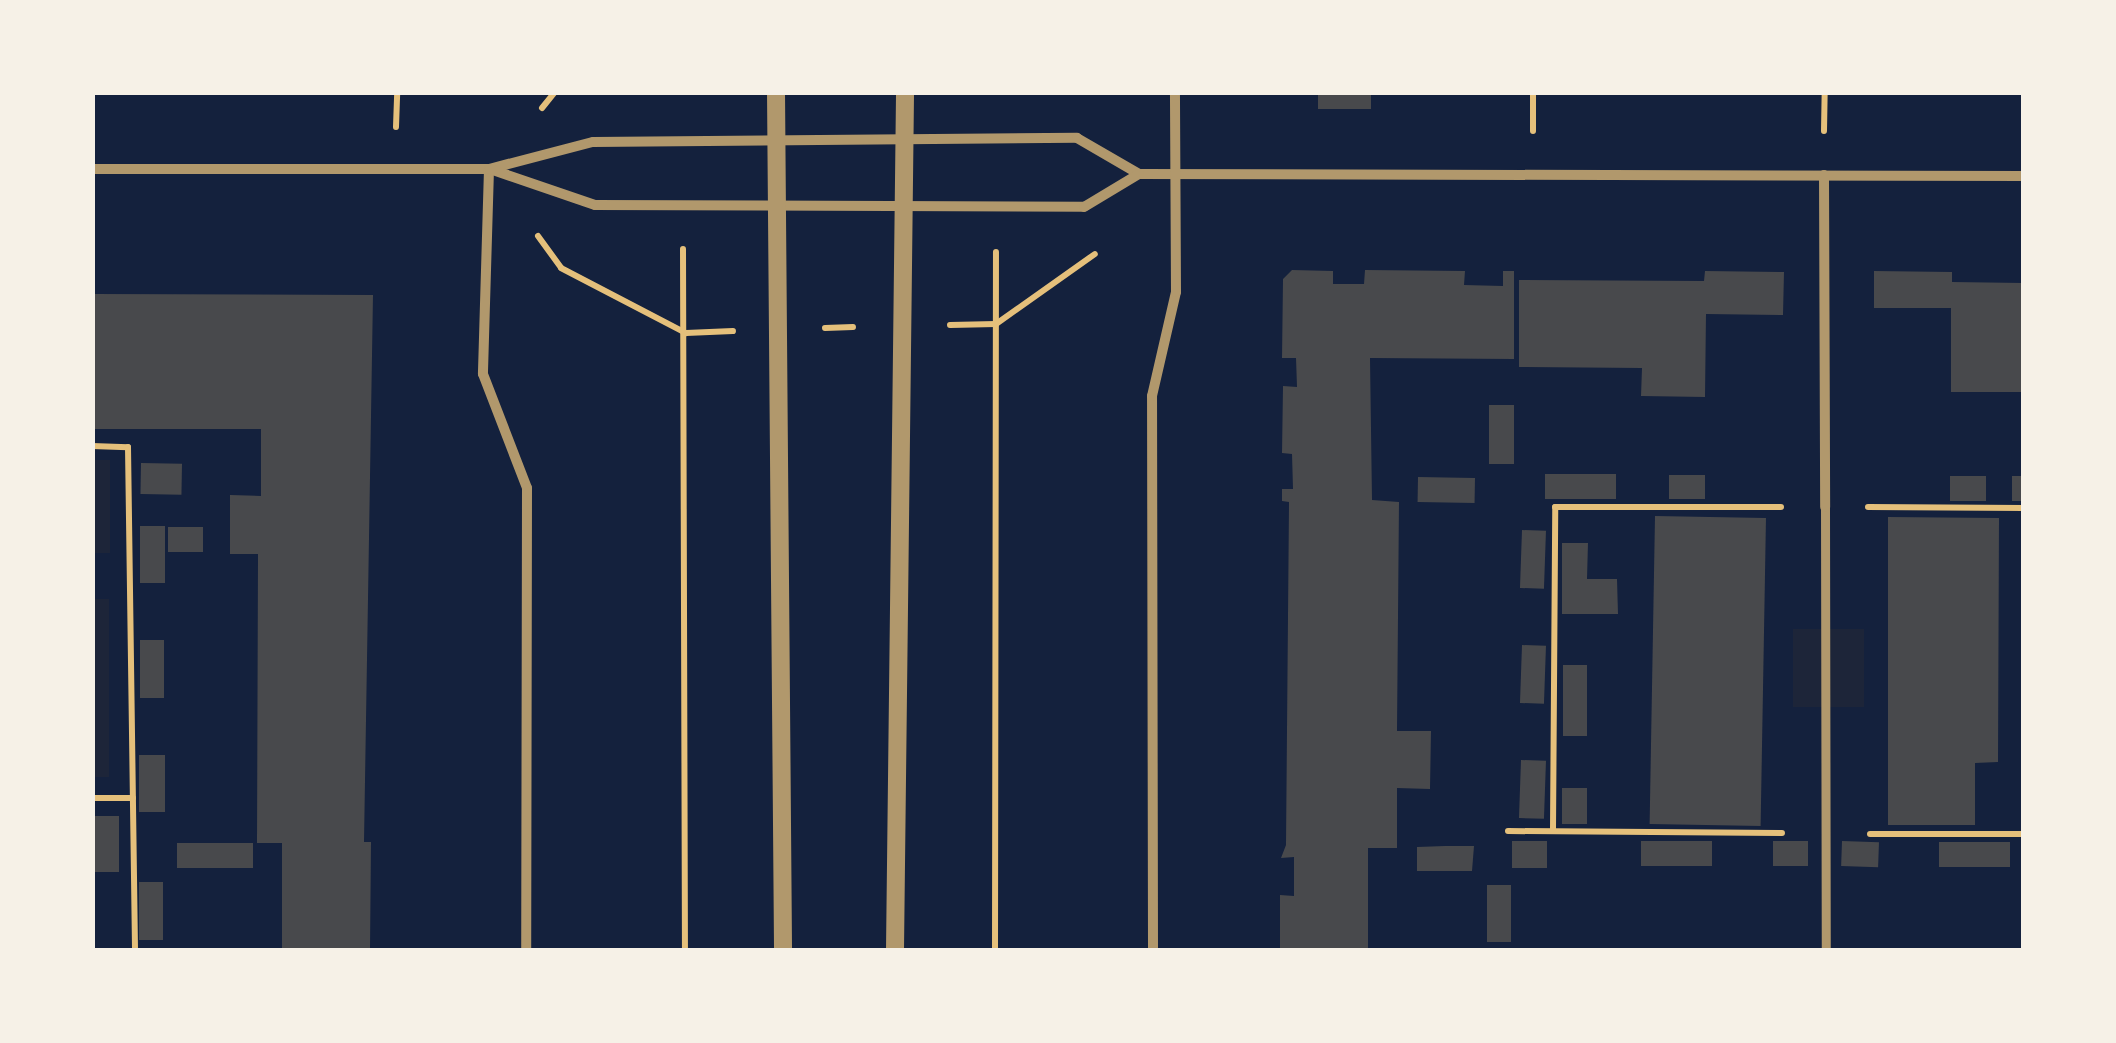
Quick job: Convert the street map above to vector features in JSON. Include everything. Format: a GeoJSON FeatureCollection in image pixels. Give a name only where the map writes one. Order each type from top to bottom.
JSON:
{"type":"FeatureCollection","features":[{"type":"Feature","properties":{"kind":"street"},"geometry":{"type":"LineString","coordinates":[[776,92],[783,950]]}},
{"type":"Feature","properties":{"kind":"street"},"geometry":{"type":"LineString","coordinates":[[895,950],[904,92]]}},
{"type":"Feature","properties":{"kind":"street"},"geometry":{"type":"LineString","coordinates":[[1153,950],[1152,396],[1176,292],[1176,92]]}},
{"type":"Feature","properties":{"kind":"street"},"geometry":{"type":"LineString","coordinates":[[92,169],[490,169],[593,142],[1077,138],[1140,174],[2024,176]]}},
{"type":"Feature","properties":{"kind":"street"},"geometry":{"type":"LineString","coordinates":[[490,169],[595,204],[776,206],[1084,207],[1140,174]]}},
{"type":"Feature","properties":{"kind":"street"},"geometry":{"type":"LineString","coordinates":[[490,169],[482,374],[527,488],[526,950]]}},
{"type":"Feature","properties":{"kind":"street"},"geometry":{"type":"LineString","coordinates":[[1824,175],[1826,950]]}},
{"type":"Feature","properties":{"kind":"path"},"geometry":{"type":"LineString","coordinates":[[490,169],[561,268],[686,332],[996,324],[1106,246],[1140,174]]}},
{"type":"Feature","properties":{"kind":"path"},"geometry":{"type":"LineString","coordinates":[[681,205],[686,332],[685,950]]}},
{"type":"Feature","properties":{"kind":"path"},"geometry":{"type":"LineString","coordinates":[[995,950],[996,206]]}},
{"type":"Feature","properties":{"kind":"path"},"geometry":{"type":"LineString","coordinates":[[92,446],[128,446],[135,950]]}},
{"type":"Feature","properties":{"kind":"path"},"geometry":{"type":"LineString","coordinates":[[1553,830],[1555,507],[2024,508]]}},
{"type":"Feature","properties":{"kind":"path"},"geometry":{"type":"LineString","coordinates":[[92,798],[133,798]]}},
{"type":"Feature","properties":{"kind":"path"},"geometry":{"type":"LineString","coordinates":[[1508,831],[2024,834]]}},
{"type":"Feature","properties":{"kind":"shaded area"},"geometry":{"type":"Polygon","coordinates":[[[93,460],[110,460],[110,553],[93,553],[93,460]]]}},
{"type":"Feature","properties":{"kind":"shaded area"},"geometry":{"type":"Polygon","coordinates":[[[93,599],[109,599],[109,777],[93,777],[93,599]]]}},
{"type":"Feature","properties":{"kind":"shaded area"},"geometry":{"type":"Polygon","coordinates":[[[1793,629],[1864,629],[1864,707],[1793,707],[1793,629]]]}},
{"type":"Feature","properties":{"kind":"building"},"geometry":{"type":"Polygon","coordinates":[[[1318,92],[1371,92],[1371,109],[1318,109],[1318,92]]]}},
{"type":"Feature","properties":{"kind":"building"},"geometry":{"type":"Polygon","coordinates":[[[1292,270],[1333,271],[1333,284],[1364,284],[1365,270],[1465,271],[1464,285],[1503,286],[1503,271],[1514,271],[1514,359],[1370,358],[1372,500],[1399,502],[1397,731],[1431,731],[1430,789],[1397,788],[1397,848],[1368,848],[1368,950],[1280,950],[1280,895],[1294,896],[1294,857],[1281,858],[1286,845],[1289,502],[1282,501],[1282,489],[1293,489],[1292,454],[1282,453],[1283,386],[1297,387],[1296,358],[1282,358],[1283,279],[1292,270]]]}},
{"type":"Feature","properties":{"kind":"building"},"geometry":{"type":"Polygon","coordinates":[[[1705,271],[1784,272],[1783,315],[1706,314],[1705,397],[1641,396],[1642,368],[1519,367],[1519,280],[1704,281],[1705,271]]]}},
{"type":"Feature","properties":{"kind":"building"},"geometry":{"type":"Polygon","coordinates":[[[1874,271],[1952,272],[1952,282],[2024,283],[2024,392],[1951,392],[1951,308],[1874,308],[1874,271]]]}},
{"type":"Feature","properties":{"kind":"building"},"geometry":{"type":"Polygon","coordinates":[[[92,294],[373,295],[364,842],[371,842],[370,950],[282,950],[282,843],[257,843],[258,554],[230,554],[230,495],[261,496],[261,429],[92,429],[92,294]]]}},
{"type":"Feature","properties":{"kind":"building"},"geometry":{"type":"Polygon","coordinates":[[[1489,405],[1514,405],[1514,464],[1489,464],[1489,405]]]}},
{"type":"Feature","properties":{"kind":"building"},"geometry":{"type":"Polygon","coordinates":[[[141,463],[182,464],[181,495],[140,494],[141,463]]]}},
{"type":"Feature","properties":{"kind":"building"},"geometry":{"type":"Polygon","coordinates":[[[1545,474],[1616,474],[1616,499],[1545,499],[1545,474]]]}},
{"type":"Feature","properties":{"kind":"building"},"geometry":{"type":"Polygon","coordinates":[[[1669,475],[1705,475],[1705,499],[1669,499],[1669,475]]]}},
{"type":"Feature","properties":{"kind":"building"},"geometry":{"type":"Polygon","coordinates":[[[1950,476],[1986,476],[1986,501],[1950,501],[1950,476]]]}},
{"type":"Feature","properties":{"kind":"building"},"geometry":{"type":"Polygon","coordinates":[[[2012,476],[2024,476],[2024,501],[2012,501],[2012,476]]]}},
{"type":"Feature","properties":{"kind":"building"},"geometry":{"type":"Polygon","coordinates":[[[1418,477],[1475,478],[1475,503],[1418,502],[1418,477]]]}},
{"type":"Feature","properties":{"kind":"building"},"geometry":{"type":"Polygon","coordinates":[[[1655,516],[1766,518],[1761,826],[1650,824],[1655,516]]]}},
{"type":"Feature","properties":{"kind":"building"},"geometry":{"type":"Polygon","coordinates":[[[1888,517],[1999,518],[1998,762],[1975,763],[1975,825],[1888,825],[1888,517]]]}},
{"type":"Feature","properties":{"kind":"building"},"geometry":{"type":"Polygon","coordinates":[[[140,526],[165,526],[165,583],[140,583],[140,526]]]}},
{"type":"Feature","properties":{"kind":"building"},"geometry":{"type":"Polygon","coordinates":[[[168,527],[203,527],[203,552],[168,552],[168,527]]]}},
{"type":"Feature","properties":{"kind":"building"},"geometry":{"type":"Polygon","coordinates":[[[1522,530],[1546,531],[1544,589],[1520,588],[1522,530]]]}},
{"type":"Feature","properties":{"kind":"building"},"geometry":{"type":"Polygon","coordinates":[[[1562,543],[1588,543],[1587,579],[1617,579],[1618,614],[1562,614],[1562,543]]]}},
{"type":"Feature","properties":{"kind":"building"},"geometry":{"type":"Polygon","coordinates":[[[140,640],[164,640],[164,698],[140,698],[140,640]]]}},
{"type":"Feature","properties":{"kind":"building"},"geometry":{"type":"Polygon","coordinates":[[[1522,645],[1546,646],[1544,704],[1520,703],[1522,645]]]}},
{"type":"Feature","properties":{"kind":"building"},"geometry":{"type":"Polygon","coordinates":[[[1563,665],[1587,665],[1587,736],[1563,736],[1563,665]]]}},
{"type":"Feature","properties":{"kind":"building"},"geometry":{"type":"Polygon","coordinates":[[[139,755],[165,755],[165,812],[139,812],[139,755]]]}},
{"type":"Feature","properties":{"kind":"building"},"geometry":{"type":"Polygon","coordinates":[[[1521,760],[1546,761],[1544,819],[1519,818],[1521,760]]]}},
{"type":"Feature","properties":{"kind":"building"},"geometry":{"type":"Polygon","coordinates":[[[1562,788],[1587,788],[1587,824],[1562,824],[1562,788]]]}},
{"type":"Feature","properties":{"kind":"building"},"geometry":{"type":"Polygon","coordinates":[[[92,816],[119,816],[119,872],[92,872],[92,816]]]}},
{"type":"Feature","properties":{"kind":"building"},"geometry":{"type":"Polygon","coordinates":[[[1512,841],[1547,841],[1547,868],[1512,868],[1512,841]]]}},
{"type":"Feature","properties":{"kind":"building"},"geometry":{"type":"Polygon","coordinates":[[[1641,841],[1712,841],[1712,866],[1641,866],[1641,841]]]}},
{"type":"Feature","properties":{"kind":"building"},"geometry":{"type":"Polygon","coordinates":[[[1773,841],[1808,841],[1808,866],[1773,866],[1773,841]]]}},
{"type":"Feature","properties":{"kind":"building"},"geometry":{"type":"Polygon","coordinates":[[[1842,841],[1879,842],[1878,867],[1841,866],[1842,841]]]}},
{"type":"Feature","properties":{"kind":"building"},"geometry":{"type":"Polygon","coordinates":[[[1939,842],[2010,842],[2010,867],[1939,867],[1939,842]]]}},
{"type":"Feature","properties":{"kind":"building"},"geometry":{"type":"Polygon","coordinates":[[[177,843],[253,843],[253,868],[177,868],[177,843]]]}},
{"type":"Feature","properties":{"kind":"building"},"geometry":{"type":"Polygon","coordinates":[[[1474,846],[1472,871],[1417,871],[1417,847],[1474,846]]]}},
{"type":"Feature","properties":{"kind":"building"},"geometry":{"type":"Polygon","coordinates":[[[139,882],[163,882],[163,940],[139,940],[139,882]]]}},
{"type":"Feature","properties":{"kind":"building"},"geometry":{"type":"Polygon","coordinates":[[[1487,885],[1511,885],[1511,942],[1487,942],[1487,885]]]}}]}
